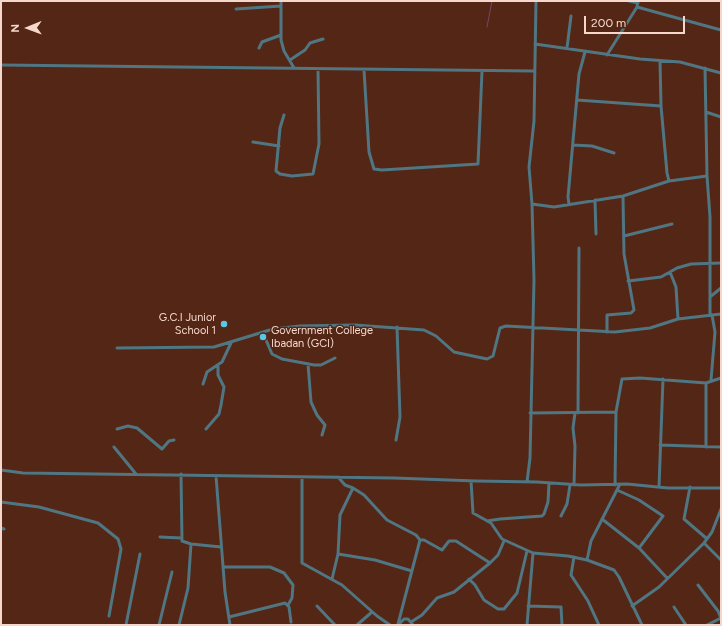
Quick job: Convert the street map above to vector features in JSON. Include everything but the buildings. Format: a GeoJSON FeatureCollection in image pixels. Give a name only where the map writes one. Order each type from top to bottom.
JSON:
{"type":"FeatureCollection","features":[{"type":"Feature","properties":{"kind":"street"},"geometry":{"type":"LineString","coordinates":[[280,1],[280,36],[284,51],[294,68]]}},
{"type":"Feature","properties":{"kind":"street"},"geometry":{"type":"LineString","coordinates":[[527,482],[530,458],[530,413],[534,328],[532,204],[529,168],[534,121],[536,1]]}},
{"type":"Feature","properties":{"kind":"street"},"geometry":{"type":"LineString","coordinates":[[630,1],[721,30]]}},
{"type":"Feature","properties":{"kind":"street"},"geometry":{"type":"LineString","coordinates":[[608,55],[638,4]]}},
{"type":"Feature","properties":{"kind":"street"},"geometry":{"type":"LineString","coordinates":[[236,8],[281,6]]}},
{"type":"Feature","properties":{"kind":"street"},"geometry":{"type":"LineString","coordinates":[[567,48],[571,16]]}},
{"type":"Feature","properties":{"kind":"street"},"geometry":{"type":"LineString","coordinates":[[259,48],[262,42],[280,36]]}},
{"type":"Feature","properties":{"kind":"street"},"geometry":{"type":"LineString","coordinates":[[290,60],[305,50],[310,43],[323,39]]}},
{"type":"Feature","properties":{"kind":"street"},"geometry":{"type":"LineString","coordinates":[[535,44],[608,55],[680,62],[721,73]]}},
{"type":"Feature","properties":{"kind":"street"},"geometry":{"type":"LineString","coordinates":[[569,204],[568,197],[579,74],[585,52]]}},
{"type":"Feature","properties":{"kind":"street"},"geometry":{"type":"LineString","coordinates":[[660,61],[661,106],[669,181]]}},
{"type":"Feature","properties":{"kind":"street"},"geometry":{"type":"LineString","coordinates":[[1,65],[534,71]]}},
{"type":"Feature","properties":{"kind":"street"},"geometry":{"type":"LineString","coordinates":[[705,68],[707,176],[710,217],[710,297],[714,332],[711,380]]}},
{"type":"Feature","properties":{"kind":"street"},"geometry":{"type":"LineString","coordinates":[[284,115],[276,169],[278,173],[292,176],[313,174],[319,144],[318,69]]}},
{"type":"Feature","properties":{"kind":"street"},"geometry":{"type":"LineString","coordinates":[[364,70],[368,152],[374,169],[382,170],[478,164],[482,71]]}},
{"type":"Feature","properties":{"kind":"street"},"geometry":{"type":"LineString","coordinates":[[577,100],[661,106]]}},
{"type":"Feature","properties":{"kind":"street"},"geometry":{"type":"LineString","coordinates":[[706,112],[721,117]]}},
{"type":"Feature","properties":{"kind":"street"},"geometry":{"type":"LineString","coordinates":[[253,142],[279,146]]}},
{"type":"Feature","properties":{"kind":"street"},"geometry":{"type":"LineString","coordinates":[[573,145],[592,146],[614,153]]}},
{"type":"Feature","properties":{"kind":"street"},"geometry":{"type":"LineString","coordinates":[[532,204],[554,207],[623,196],[669,181],[707,176]]}},
{"type":"Feature","properties":{"kind":"street"},"geometry":{"type":"LineString","coordinates":[[607,332],[607,315],[633,312],[634,306],[628,282],[624,236],[623,196]]}},
{"type":"Feature","properties":{"kind":"street"},"geometry":{"type":"LineString","coordinates":[[564,205],[568,197]]}},
{"type":"Feature","properties":{"kind":"street"},"geometry":{"type":"LineString","coordinates":[[596,200],[596,234]]}},
{"type":"Feature","properties":{"kind":"street"},"geometry":{"type":"LineString","coordinates":[[624,236],[672,224]]}},
{"type":"Feature","properties":{"kind":"street"},"geometry":{"type":"LineString","coordinates":[[562,516],[572,485],[575,446],[573,428],[577,413],[579,248]]}},
{"type":"Feature","properties":{"kind":"street"},"geometry":{"type":"LineString","coordinates":[[628,282],[661,277],[691,264],[721,263]]}},
{"type":"Feature","properties":{"kind":"street"},"geometry":{"type":"LineString","coordinates":[[670,272],[676,287],[678,320]]}},
{"type":"Feature","properties":{"kind":"street"},"geometry":{"type":"LineString","coordinates":[[710,297],[721,288]]}},
{"type":"Feature","properties":{"kind":"street"},"geometry":{"type":"LineString","coordinates":[[118,348],[214,347],[273,329],[300,326],[355,325],[424,330],[436,336],[454,352],[487,359],[493,356],[500,328],[506,326],[579,329],[607,332],[650,328],[678,320],[721,314]]}},
{"type":"Feature","properties":{"kind":"street"},"geometry":{"type":"LineString","coordinates":[[396,440],[400,418],[397,327]]}},
{"type":"Feature","properties":{"kind":"street"},"geometry":{"type":"LineString","coordinates":[[263,333],[272,354],[282,359],[321,365],[335,358]]}},
{"type":"Feature","properties":{"kind":"street"},"geometry":{"type":"LineString","coordinates":[[203,384],[207,372],[222,362],[231,343]]}},
{"type":"Feature","properties":{"kind":"street"},"geometry":{"type":"LineString","coordinates":[[308,364],[311,402],[317,415],[325,425],[322,435]]}},
{"type":"Feature","properties":{"kind":"street"},"geometry":{"type":"LineString","coordinates":[[206,429],[219,414],[224,387],[218,375],[218,366]]}},
{"type":"Feature","properties":{"kind":"street"},"geometry":{"type":"LineString","coordinates":[[614,485],[616,412],[622,379],[625,377],[706,383],[711,380],[721,378]]}},
{"type":"Feature","properties":{"kind":"street"},"geometry":{"type":"LineString","coordinates":[[659,487],[663,379]]}},
{"type":"Feature","properties":{"kind":"street"},"geometry":{"type":"LineString","coordinates":[[706,383],[706,447]]}},
{"type":"Feature","properties":{"kind":"street"},"geometry":{"type":"LineString","coordinates":[[530,413],[616,412]]}},
{"type":"Feature","properties":{"kind":"street"},"geometry":{"type":"LineString","coordinates":[[117,429],[128,426],[137,428],[162,449],[169,441],[174,440]]}},
{"type":"Feature","properties":{"kind":"street"},"geometry":{"type":"LineString","coordinates":[[660,445],[721,447]]}},
{"type":"Feature","properties":{"kind":"street"},"geometry":{"type":"LineString","coordinates":[[114,447],[136,474]]}},
{"type":"Feature","properties":{"kind":"street"},"geometry":{"type":"LineString","coordinates":[[1,470],[23,473],[338,477],[549,482],[572,485],[620,484],[659,487],[721,488]]}},
{"type":"Feature","properties":{"kind":"street"},"geometry":{"type":"LineString","coordinates":[[181,474],[181,538],[184,542],[191,544],[221,547]]}},
{"type":"Feature","properties":{"kind":"street"},"geometry":{"type":"LineString","coordinates":[[216,476],[221,547],[230,625]]}},
{"type":"Feature","properties":{"kind":"street"},"geometry":{"type":"LineString","coordinates":[[302,477],[302,563],[347,588],[372,612],[390,625]]}},
{"type":"Feature","properties":{"kind":"street"},"geometry":{"type":"LineString","coordinates":[[338,477],[345,485],[353,488],[368,499],[387,520],[416,535],[420,540],[424,540],[442,550],[449,541],[456,541],[490,563]]}},
{"type":"Feature","properties":{"kind":"street"},"geometry":{"type":"LineString","coordinates":[[471,481],[473,513],[491,523],[504,541],[527,551],[574,557],[614,570],[619,577],[642,625]]}},
{"type":"Feature","properties":{"kind":"street"},"geometry":{"type":"LineString","coordinates":[[487,521],[542,516],[548,502],[549,482]]}},
{"type":"Feature","properties":{"kind":"street"},"geometry":{"type":"LineString","coordinates":[[587,560],[591,541],[620,484]]}},
{"type":"Feature","properties":{"kind":"street"},"geometry":{"type":"LineString","coordinates":[[690,487],[684,519],[706,538]]}},
{"type":"Feature","properties":{"kind":"street"},"geometry":{"type":"LineString","coordinates":[[332,579],[338,554],[340,515],[353,488]]}},
{"type":"Feature","properties":{"kind":"street"},"geometry":{"type":"LineString","coordinates":[[617,490],[639,500],[663,516],[639,548]]}},
{"type":"Feature","properties":{"kind":"street"},"geometry":{"type":"LineString","coordinates":[[1,502],[39,507],[98,523],[118,539],[122,549],[109,616]]}},
{"type":"Feature","properties":{"kind":"street"},"geometry":{"type":"LineString","coordinates":[[632,606],[659,587],[704,543],[720,517],[721,509]]}},
{"type":"Feature","properties":{"kind":"street"},"geometry":{"type":"LineString","coordinates":[[602,519],[639,548],[668,578]]}},
{"type":"Feature","properties":{"kind":"street"},"geometry":{"type":"LineString","coordinates":[[160,537],[181,538]]}},
{"type":"Feature","properties":{"kind":"street"},"geometry":{"type":"LineString","coordinates":[[398,625],[420,540]]}},
{"type":"Feature","properties":{"kind":"street"},"geometry":{"type":"LineString","coordinates":[[398,625],[404,619],[408,619],[412,624],[437,598],[454,592],[498,555],[504,541]]}},
{"type":"Feature","properties":{"kind":"street"},"geometry":{"type":"LineString","coordinates":[[704,543],[721,560]]}},
{"type":"Feature","properties":{"kind":"street"},"geometry":{"type":"LineString","coordinates":[[179,625],[188,588],[191,544]]}},
{"type":"Feature","properties":{"kind":"street"},"geometry":{"type":"LineString","coordinates":[[469,579],[475,585],[484,600],[498,609],[504,609],[517,593],[527,551]]}},
{"type":"Feature","properties":{"kind":"street"},"geometry":{"type":"LineString","coordinates":[[526,625],[533,552]]}},
{"type":"Feature","properties":{"kind":"street"},"geometry":{"type":"LineString","coordinates":[[126,625],[140,554]]}},
{"type":"Feature","properties":{"kind":"street"},"geometry":{"type":"LineString","coordinates":[[338,554],[375,560],[412,571]]}},
{"type":"Feature","properties":{"kind":"street"},"geometry":{"type":"LineString","coordinates":[[574,557],[571,576],[588,601],[599,625]]}},
{"type":"Feature","properties":{"kind":"street"},"geometry":{"type":"LineString","coordinates":[[223,567],[270,567],[284,573],[293,585],[292,598],[288,605],[290,622]]}},
{"type":"Feature","properties":{"kind":"street"},"geometry":{"type":"LineString","coordinates":[[159,625],[172,572]]}},
{"type":"Feature","properties":{"kind":"street"},"geometry":{"type":"LineString","coordinates":[[698,585],[718,611],[721,618],[708,625]]}},
{"type":"Feature","properties":{"kind":"street"},"geometry":{"type":"LineString","coordinates":[[229,617],[277,604],[288,605]]}},
{"type":"Feature","properties":{"kind":"street"},"geometry":{"type":"LineString","coordinates":[[317,606],[335,625]]}},
{"type":"Feature","properties":{"kind":"street"},"geometry":{"type":"LineString","coordinates":[[528,606],[561,607],[562,625]]}},
{"type":"Feature","properties":{"kind":"street"},"geometry":{"type":"LineString","coordinates":[[674,607],[686,625]]}},
{"type":"Feature","properties":{"kind":"street"},"geometry":{"type":"LineString","coordinates":[[357,625],[372,612]]}},
{"type":"Feature","properties":{"kind":"waterway"},"geometry":{"type":"LineString","coordinates":[[487,27],[492,1]]}},
{"type":"Feature","properties":{"kind":"place","name":"G.C.I Junior School 1"},"geometry":{"type":"Point","coordinates":[224,324]}},
{"type":"Feature","properties":{"kind":"place","name":"Government College Ibadan (GCI)"},"geometry":{"type":"Point","coordinates":[263,337]}}]}
